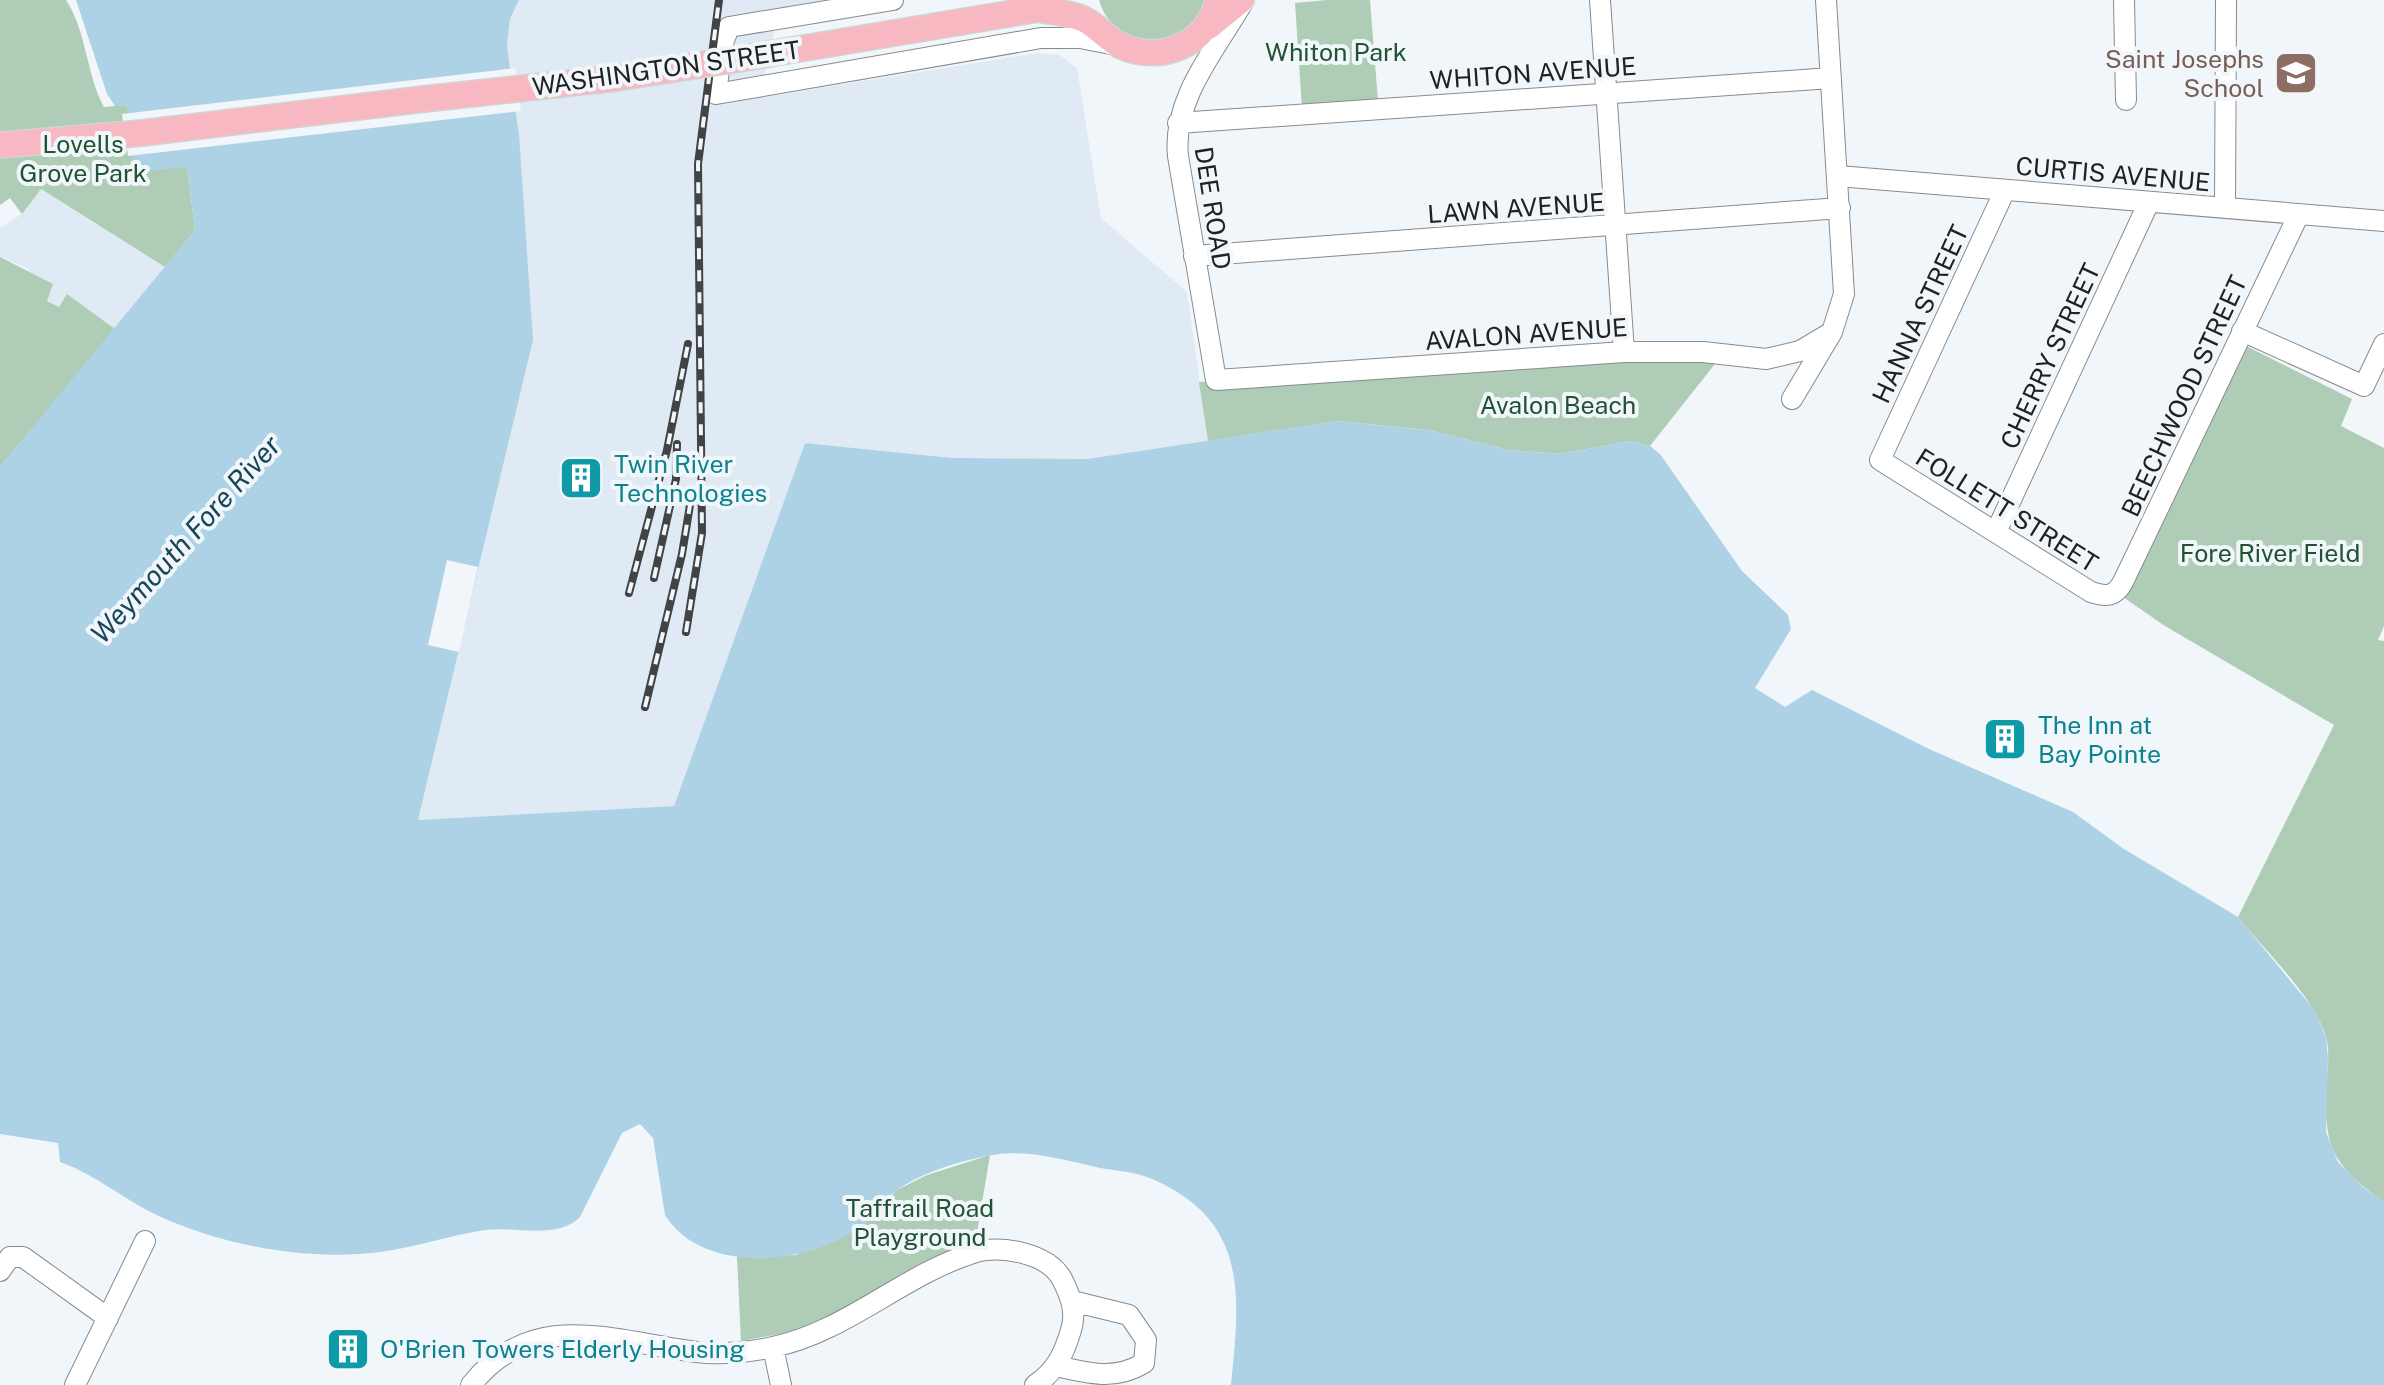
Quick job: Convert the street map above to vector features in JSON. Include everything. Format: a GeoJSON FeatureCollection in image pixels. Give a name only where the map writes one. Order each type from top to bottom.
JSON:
{"type":"FeatureCollection","features":[{"type":"Feature","properties":{"kind":"main road"},"geometry":{"type":"LineString","coordinates":[[1093,0],[1115,41],[1140,52],[1170,51],[1188,44],[1243,0]]}},
{"type":"Feature","properties":{"kind":"main road"},"geometry":{"type":"LineString","coordinates":[[1209,26],[1218,0]]}},
{"type":"Feature","properties":{"kind":"main road","name":"WASHINGTON STREET"},"geometry":{"type":"LineString","coordinates":[[0,145],[68,141],[616,78],[1044,4],[1080,17],[1115,41]]}},
{"type":"Feature","properties":{"kind":"street"},"geometry":{"type":"LineString","coordinates":[[893,0],[729,28],[722,46],[716,94],[1041,38],[1115,41]]}},
{"type":"Feature","properties":{"kind":"street","name":"DEE ROAD"},"geometry":{"type":"LineString","coordinates":[[1216,380],[1178,156],[1178,123],[1183,105],[1243,0]]}},
{"type":"Feature","properties":{"kind":"street"},"geometry":{"type":"LineString","coordinates":[[1600,0],[1624,352]]}},
{"type":"Feature","properties":{"kind":"street"},"geometry":{"type":"LineString","coordinates":[[1792,399],[1832,332],[1844,294],[1826,0]]}},
{"type":"Feature","properties":{"kind":"street"},"geometry":{"type":"LineString","coordinates":[[2124,0],[2126,100]]}},
{"type":"Feature","properties":{"kind":"street"},"geometry":{"type":"LineString","coordinates":[[2225,208],[2226,0]]}},
{"type":"Feature","properties":{"kind":"street","name":"WHITON AVENUE"},"geometry":{"type":"LineString","coordinates":[[1178,123],[1831,78]]}},
{"type":"Feature","properties":{"kind":"street","name":"CURTIS AVENUE"},"geometry":{"type":"LineString","coordinates":[[1838,176],[2384,221]]}},
{"type":"Feature","properties":{"kind":"street","name":"HANNA STREET"},"geometry":{"type":"LineString","coordinates":[[1880,460],[2005,190]]}},
{"type":"Feature","properties":{"kind":"street","name":"CHERRY STREET"},"geometry":{"type":"LineString","coordinates":[[1996,532],[2149,202]]}},
{"type":"Feature","properties":{"kind":"street","name":"LAWN AVENUE"},"geometry":{"type":"LineString","coordinates":[[1194,256],[1840,208]]}},
{"type":"Feature","properties":{"kind":"street","name":"BEECHWOOD STREET"},"geometry":{"type":"LineString","coordinates":[[2110,596],[2118,592],[2123,582],[2300,214]]}},
{"type":"Feature","properties":{"kind":"street"},"geometry":{"type":"LineString","coordinates":[[2242,331],[2364,386],[2384,344]]}},
{"type":"Feature","properties":{"kind":"street","name":"AVALON AVENUE"},"geometry":{"type":"LineString","coordinates":[[1216,380],[1624,352],[1691,352],[1766,360],[1800,351],[1832,332]]}},
{"type":"Feature","properties":{"kind":"street","name":"FOLLETT STREET"},"geometry":{"type":"LineString","coordinates":[[1880,460],[2090,592],[2110,596]]}},
{"type":"Feature","properties":{"kind":"street"},"geometry":{"type":"LineString","coordinates":[[75,1385],[145,1241]]}},
{"type":"Feature","properties":{"kind":"street"},"geometry":{"type":"LineString","coordinates":[[472,1385],[492,1361],[518,1346],[575,1332],[702,1353],[774,1347],[826,1328],[974,1252],[1011,1249],[1059,1274],[1072,1301],[1074,1320],[1053,1373],[1035,1385]]}},
{"type":"Feature","properties":{"kind":"street"},"geometry":{"type":"LineString","coordinates":[[0,1270],[14,1256],[34,1262],[108,1318]]}},
{"type":"Feature","properties":{"kind":"street"},"geometry":{"type":"LineString","coordinates":[[1056,1366],[1108,1376],[1144,1363],[1146,1340],[1129,1315],[1072,1301]]}},
{"type":"Feature","properties":{"kind":"street"},"geometry":{"type":"LineString","coordinates":[[774,1347],[780,1385]]}},
{"type":"Feature","properties":{"kind":"shaded area"},"geometry":{"type":"Polygon","coordinates":[[[519,0],[841,0],[779,10],[759,98],[1037,53],[1059,55],[1077,68],[1101,218],[1187,292],[1208,441],[1087,459],[952,458],[805,443],[674,806],[418,820],[478,567],[519,135],[507,46],[510,19],[519,0]]]}},
{"type":"Feature","properties":{"kind":"shaded area"},"geometry":{"type":"Polygon","coordinates":[[[40,189],[165,267],[115,329],[67,294],[59,307],[47,300],[27,268],[0,257],[0,228],[22,214],[40,189]]]}},
{"type":"Feature","properties":{"kind":"green space","name":"Lovells Grove Park"},"geometry":{"type":"Polygon","coordinates":[[[0,0],[66,0],[104,107],[126,105],[187,167],[195,230],[165,267],[41,189],[22,214],[10,198],[0,205],[0,0]]]}},
{"type":"Feature","properties":{"kind":"green space"},"geometry":{"type":"Polygon","coordinates":[[[1099,0],[1210,0],[1185,33],[1160,43],[1134,39],[1122,32],[1099,0]]]}},
{"type":"Feature","properties":{"kind":"green space","name":"Whiton Park"},"geometry":{"type":"Polygon","coordinates":[[[1370,0],[1378,101],[1302,108],[1295,3],[1370,0]]]}},
{"type":"Feature","properties":{"kind":"green space"},"geometry":{"type":"Polygon","coordinates":[[[0,257],[53,284],[47,301],[59,307],[67,294],[115,329],[0,467],[0,257]]]}},
{"type":"Feature","properties":{"kind":"green space","name":"Fore River Field"},"geometry":{"type":"Polygon","coordinates":[[[2244,345],[2352,399],[2341,426],[2384,448],[2384,626],[2378,640],[2384,641],[2384,1202],[2351,1175],[2333,1150],[2326,1120],[2328,1045],[2318,1019],[2298,988],[2238,917],[2334,725],[2165,626],[2123,597],[2244,345]]]}},
{"type":"Feature","properties":{"kind":"green space","name":"Avalon Beach"},"geometry":{"type":"Polygon","coordinates":[[[1624,352],[1722,355],[1650,446],[1630,441],[1561,454],[1508,450],[1428,430],[1338,421],[1208,441],[1199,382],[1624,352]]]}},
{"type":"Feature","properties":{"kind":"green space","name":"Taffrail Road Playground"},"geometry":{"type":"Polygon","coordinates":[[[990,1155],[976,1239],[868,1299],[801,1330],[741,1341],[737,1257],[796,1255],[863,1224],[897,1190],[927,1175],[990,1155]]]}},
{"type":"Feature","properties":{"kind":"water","name":"Weymouth Fore River"},"geometry":{"type":"Polygon","coordinates":[[[76,0],[519,0],[510,19],[507,46],[519,135],[533,340],[418,820],[674,806],[805,443],[952,458],[1087,459],[1338,421],[1428,430],[1508,450],[1561,454],[1630,441],[1650,446],[1660,454],[1742,571],[1788,615],[1791,629],[1755,688],[1785,707],[1812,690],[1929,749],[2073,812],[2124,849],[2238,917],[2316,1012],[2326,1038],[2328,1059],[2326,1132],[2338,1162],[2384,1202],[2384,1385],[1231,1385],[1236,1291],[1222,1239],[1207,1216],[1184,1196],[1133,1173],[1030,1154],[977,1158],[916,1179],[887,1198],[864,1223],[818,1248],[761,1258],[732,1256],[705,1248],[682,1235],[665,1215],[653,1138],[640,1124],[622,1133],[580,1217],[571,1224],[548,1230],[485,1230],[387,1251],[332,1255],[248,1245],[193,1230],[154,1214],[88,1174],[60,1162],[58,1143],[0,1134],[0,467],[195,230],[187,167],[134,172],[127,106],[115,106],[107,94],[76,0]]]}},
{"type":"Feature","properties":{"kind":"pier"},"geometry":{"type":"Polygon","coordinates":[[[516,68],[521,111],[128,156],[122,114],[516,68]]]}},
{"type":"Feature","properties":{"kind":"pier"},"geometry":{"type":"Polygon","coordinates":[[[447,560],[478,567],[459,652],[428,645],[447,560]]]}},
{"type":"Feature","properties":{"kind":"railway"},"geometry":{"type":"LineString","coordinates":[[686,632],[702,533],[698,164],[719,0]]}},
{"type":"Feature","properties":{"kind":"railway"},"geometry":{"type":"LineString","coordinates":[[629,593],[667,450],[688,344]]}},
{"type":"Feature","properties":{"kind":"railway"},"geometry":{"type":"LineString","coordinates":[[654,578],[676,479],[677,444]]}},
{"type":"Feature","properties":{"kind":"railway"},"geometry":{"type":"LineString","coordinates":[[645,707],[690,505]]}},
{"type":"Feature","properties":{"kind":"place","name":"Saint Josephs School"},"geometry":{"type":"Point","coordinates":[2296,73]}},
{"type":"Feature","properties":{"kind":"place","name":"Twin River Technologies"},"geometry":{"type":"Point","coordinates":[581,478]}},
{"type":"Feature","properties":{"kind":"place","name":"The Inn at Bay Pointe"},"geometry":{"type":"Point","coordinates":[2005,739]}},
{"type":"Feature","properties":{"kind":"place","name":"O'Brien Towers Elderly Housing"},"geometry":{"type":"Point","coordinates":[348,1349]}}]}
